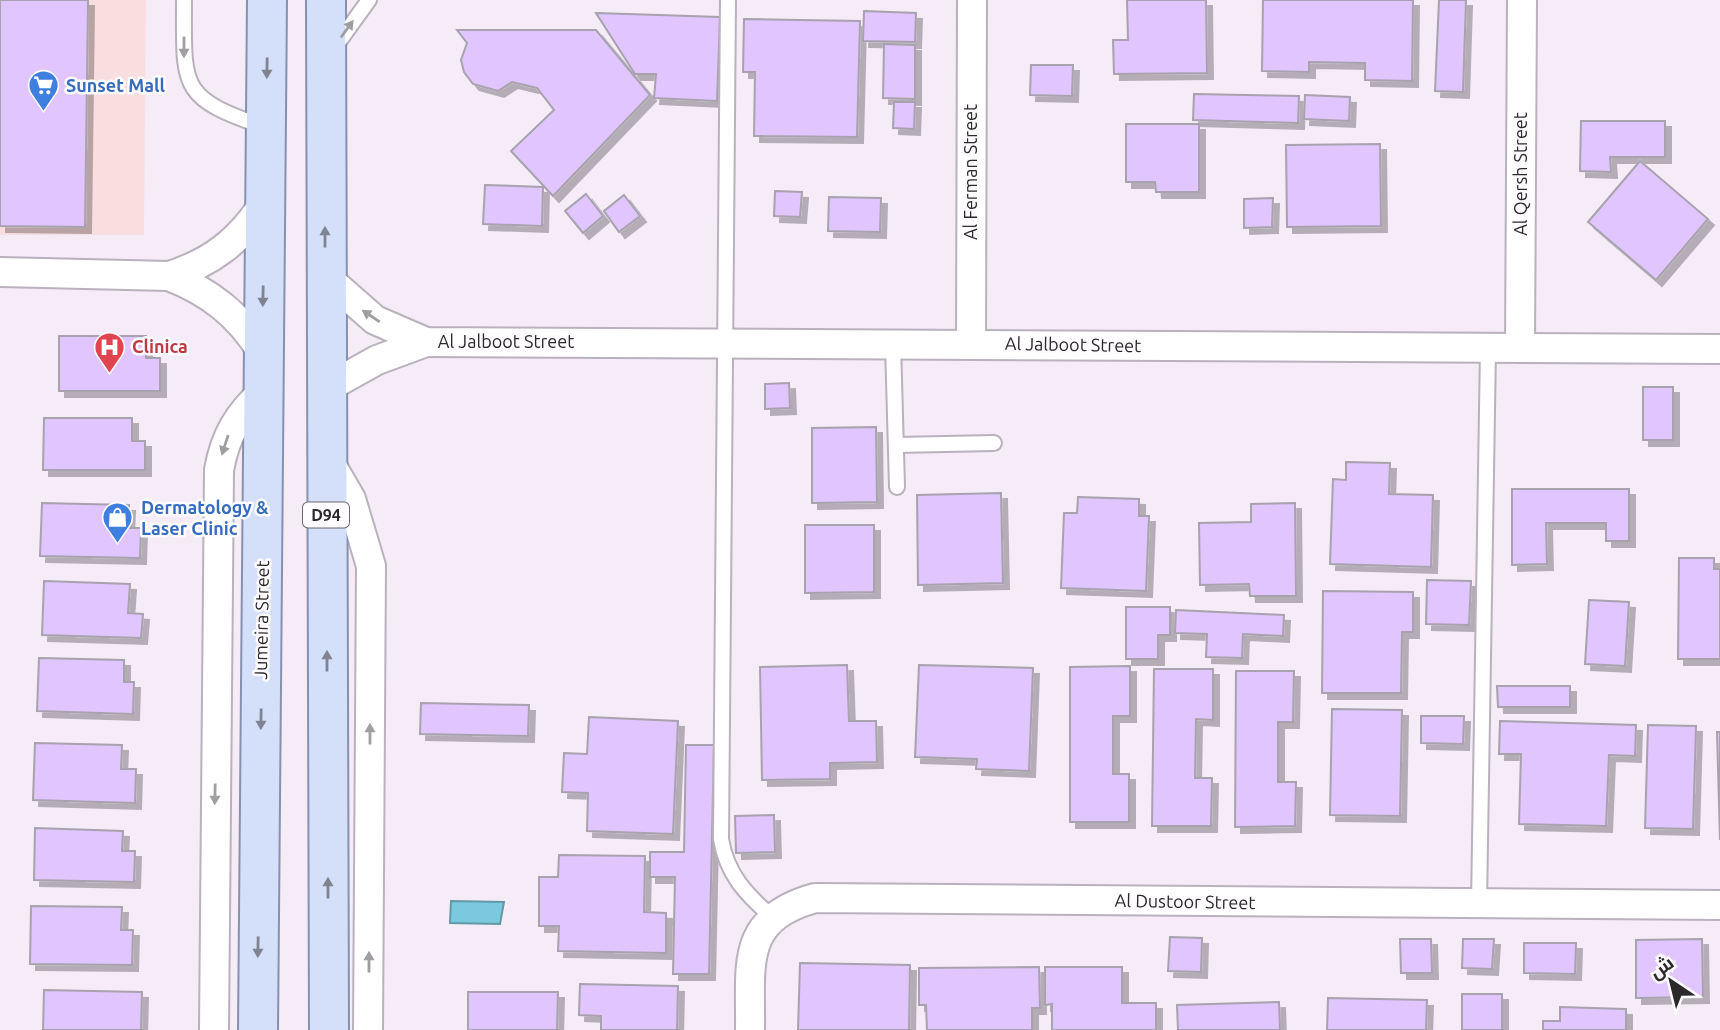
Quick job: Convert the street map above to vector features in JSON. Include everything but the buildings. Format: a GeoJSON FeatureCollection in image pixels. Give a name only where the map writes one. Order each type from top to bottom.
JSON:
{"type":"FeatureCollection","features":[{"type":"Feature","properties":{"kind":"main road","name":"Jumeira Street"},"geometry":{"type":"LineString","coordinates":[[258,1030],[267,0]]}},
{"type":"Feature","properties":{"kind":"main road","name":"D94"},"geometry":{"type":"LineString","coordinates":[[326,0],[325,456],[329,1030]]}},
{"type":"Feature","properties":{"kind":"street","name":"Al Ferman Street"},"geometry":{"type":"LineString","coordinates":[[971,344],[972,0]]}},
{"type":"Feature","properties":{"kind":"street","name":"Al Qersh Street"},"geometry":{"type":"LineString","coordinates":[[1520,348],[1522,0]]}},
{"type":"Feature","properties":{"kind":"street"},"geometry":{"type":"LineString","coordinates":[[0,272],[169,276],[189,270],[224,249],[253,220],[264,202]]}},
{"type":"Feature","properties":{"kind":"street"},"geometry":{"type":"LineString","coordinates":[[169,276],[188,283],[223,305],[238,319],[262,352]]}},
{"type":"Feature","properties":{"kind":"street","name":"Al Jalboot Street"},"geometry":{"type":"LineString","coordinates":[[325,276],[348,300],[375,320],[426,342]]}},
{"type":"Feature","properties":{"kind":"street","name":"Al Jalboot Street"},"geometry":{"type":"LineString","coordinates":[[325,389],[377,360],[426,342],[1720,349]]}},
{"type":"Feature","properties":{"kind":"street"},"geometry":{"type":"LineString","coordinates":[[214,1030],[219,470],[223,447],[233,425],[246,406],[264,391]]}},
{"type":"Feature","properties":{"kind":"street"},"geometry":{"type":"LineString","coordinates":[[325,456],[351,499],[371,566],[368,1030]]}},
{"type":"Feature","properties":{"kind":"street","name":"Al Dustoor Street"},"geometry":{"type":"LineString","coordinates":[[772,917],[787,906],[815,898],[1720,905]]}},
{"type":"Feature","properties":{"kind":"street"},"geometry":{"type":"LineString","coordinates":[[750,1030],[752,950],[772,917]]}},
{"type":"Feature","properties":{"kind":"lane"},"geometry":{"type":"LineString","coordinates":[[184,0],[184,60],[196,92],[207,104],[222,112],[266,127]]}},
{"type":"Feature","properties":{"kind":"lane"},"geometry":{"type":"LineString","coordinates":[[325,59],[369,0]]}},
{"type":"Feature","properties":{"kind":"lane"},"geometry":{"type":"LineString","coordinates":[[728,0],[721,839],[725,861],[734,878],[743,891],[772,917]]}},
{"type":"Feature","properties":{"kind":"lane"},"geometry":{"type":"LineString","coordinates":[[893,344],[897,487]]}},
{"type":"Feature","properties":{"kind":"lane"},"geometry":{"type":"LineString","coordinates":[[1479,904],[1488,349]]}},
{"type":"Feature","properties":{"kind":"lane"},"geometry":{"type":"LineString","coordinates":[[895,445],[994,443]]}},
{"type":"Feature","properties":{"kind":"shaded area"},"geometry":{"type":"Polygon","coordinates":[[[0,0],[146,0],[144,235],[0,235],[0,0]]]}},
{"type":"Feature","properties":{"kind":"water"},"geometry":{"type":"Polygon","coordinates":[[[451,901],[504,902],[500,924],[450,923],[451,901]]]}},
{"type":"Feature","properties":{"kind":"place","name":"Sunset Mall"},"geometry":{"type":"Point","coordinates":[43,113]}},
{"type":"Feature","properties":{"kind":"place","name":"Clinica"},"geometry":{"type":"Point","coordinates":[109,374]}},
{"type":"Feature","properties":{"kind":"place","name":"Dermatology & Laser Clinic"},"geometry":{"type":"Point","coordinates":[118,545]}}]}
